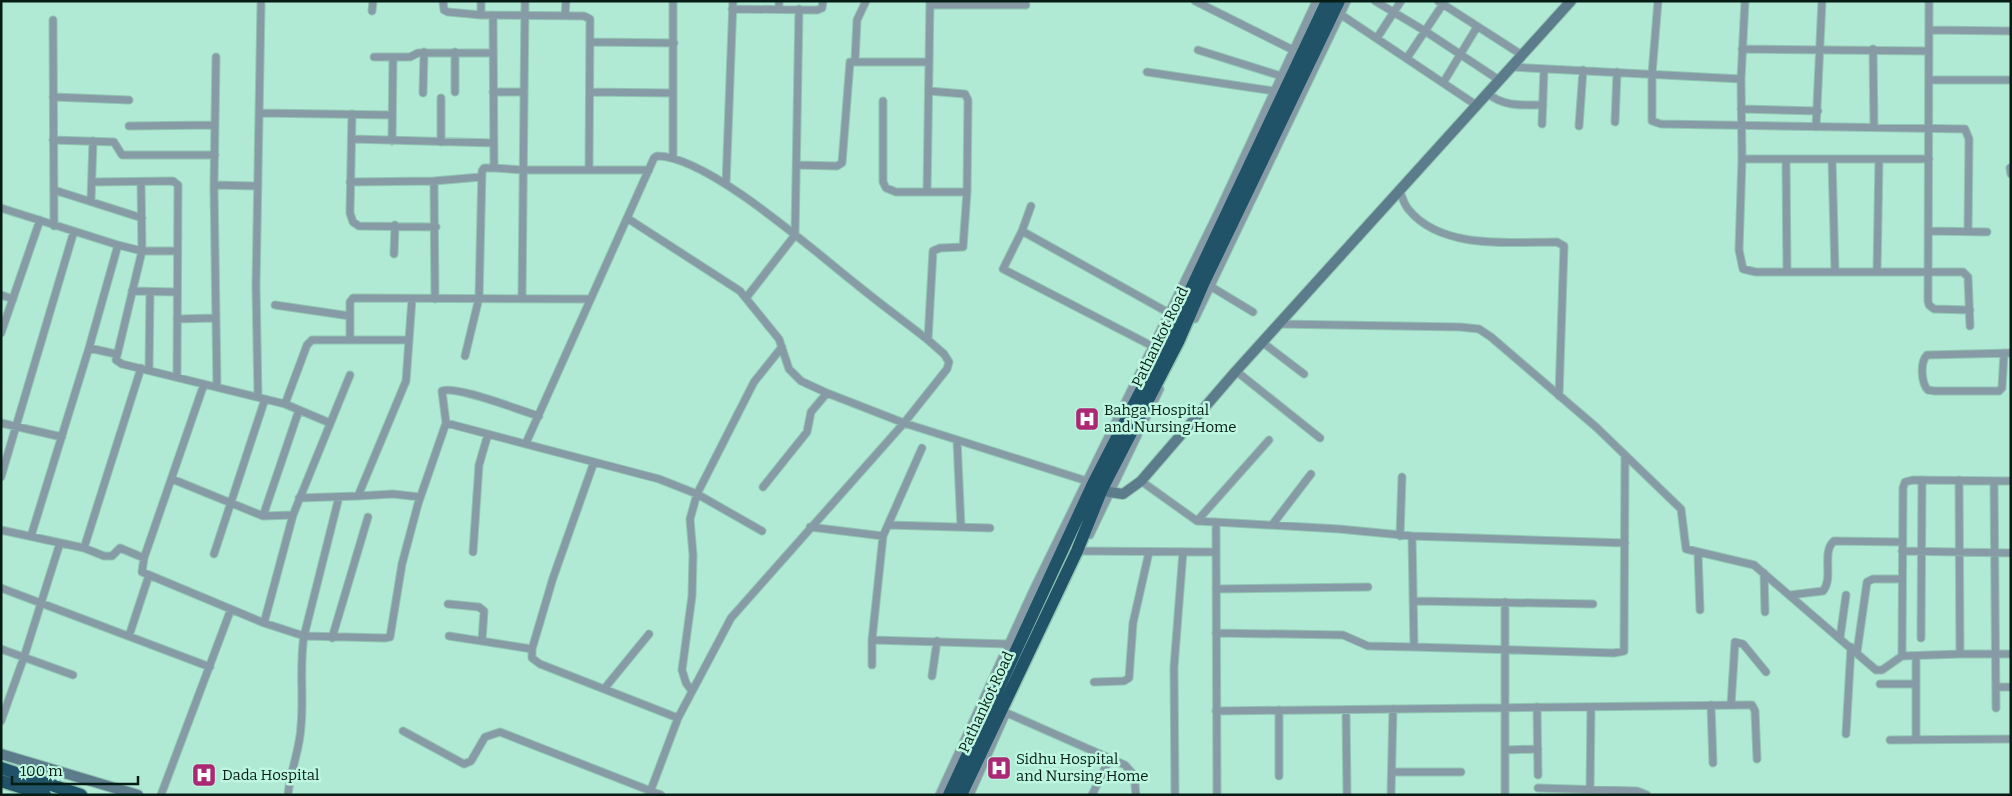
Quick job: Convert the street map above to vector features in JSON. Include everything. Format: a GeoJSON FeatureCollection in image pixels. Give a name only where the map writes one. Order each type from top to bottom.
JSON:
{"type":"FeatureCollection","features":[{"type":"Feature","properties":{"kind":"highway"},"geometry":{"type":"LineString","coordinates":[[948,795],[1098,486],[1327,1]]}},
{"type":"Feature","properties":{"kind":"highway","name":"Pathankot Road"},"geometry":{"type":"LineString","coordinates":[[961,795],[1080,551],[1098,486],[1179,340],[1217,256],[1339,8]]}},
{"type":"Feature","properties":{"kind":"highway"},"geometry":{"type":"LineString","coordinates":[[1,768],[81,795]]}},
{"type":"Feature","properties":{"kind":"highway"},"geometry":{"type":"LineString","coordinates":[[1,781],[45,795]]}},
{"type":"Feature","properties":{"kind":"street"},"geometry":{"type":"LineString","coordinates":[[372,11],[373,1]]}},
{"type":"Feature","properties":{"kind":"street"},"geometry":{"type":"LineString","coordinates":[[443,1],[444,10],[448,12],[481,15],[584,16],[590,18],[589,170]]}},
{"type":"Feature","properties":{"kind":"street"},"geometry":{"type":"LineString","coordinates":[[481,1],[481,15]]}},
{"type":"Feature","properties":{"kind":"street"},"geometry":{"type":"LineString","coordinates":[[522,299],[524,1]]}},
{"type":"Feature","properties":{"kind":"street"},"geometry":{"type":"LineString","coordinates":[[566,1],[566,16]]}},
{"type":"Feature","properties":{"kind":"street"},"geometry":{"type":"LineString","coordinates":[[673,1],[673,158]]}},
{"type":"Feature","properties":{"kind":"street"},"geometry":{"type":"LineString","coordinates":[[726,184],[733,5],[779,5],[799,9],[820,9],[823,1]]}},
{"type":"Feature","properties":{"kind":"street"},"geometry":{"type":"LineString","coordinates":[[855,61],[857,20],[866,1]]}},
{"type":"Feature","properties":{"kind":"street"},"geometry":{"type":"LineString","coordinates":[[1195,1],[1293,50]]}},
{"type":"Feature","properties":{"kind":"street"},"geometry":{"type":"LineString","coordinates":[[1098,486],[1152,346],[1316,1]]}},
{"type":"Feature","properties":{"kind":"street"},"geometry":{"type":"LineString","coordinates":[[939,795],[1008,644],[1210,286],[1339,8],[1347,1]]}},
{"type":"Feature","properties":{"kind":"street"},"geometry":{"type":"LineString","coordinates":[[1375,1],[1425,31],[1499,80]]}},
{"type":"Feature","properties":{"kind":"street"},"geometry":{"type":"LineString","coordinates":[[1377,38],[1401,1]]}},
{"type":"Feature","properties":{"kind":"street"},"geometry":{"type":"LineString","coordinates":[[627,218],[730,283],[746,298],[782,347],[789,369],[794,375],[827,393],[904,423],[1123,494],[1141,481],[1278,324],[1571,1]]}},
{"type":"Feature","properties":{"kind":"street"},"geometry":{"type":"LineString","coordinates":[[1658,1],[1652,74],[1651,118],[1656,123],[1960,128],[1969,134],[1968,231]]}},
{"type":"Feature","properties":{"kind":"street"},"geometry":{"type":"LineString","coordinates":[[1746,1],[1741,79],[1742,159],[1739,250],[1743,269],[1747,272],[1928,271],[1966,273],[1970,326]]}},
{"type":"Feature","properties":{"kind":"street"},"geometry":{"type":"LineString","coordinates":[[1816,127],[1822,1]]}},
{"type":"Feature","properties":{"kind":"street"},"geometry":{"type":"LineString","coordinates":[[1929,1],[1928,301],[1931,308],[1970,310]]}},
{"type":"Feature","properties":{"kind":"street"},"geometry":{"type":"LineString","coordinates":[[927,192],[930,3],[1026,5]]}},
{"type":"Feature","properties":{"kind":"street"},"geometry":{"type":"LineString","coordinates":[[1407,58],[1425,31],[1440,3],[1522,55]]}},
{"type":"Feature","properties":{"kind":"street"},"geometry":{"type":"LineString","coordinates":[[214,554],[231,505],[261,398],[256,286],[261,4]]}},
{"type":"Feature","properties":{"kind":"street"},"geometry":{"type":"LineString","coordinates":[[1339,8],[1377,38],[1476,105]]}},
{"type":"Feature","properties":{"kind":"street"},"geometry":{"type":"LineString","coordinates":[[746,298],[795,235],[799,9]]}},
{"type":"Feature","properties":{"kind":"street"},"geometry":{"type":"LineString","coordinates":[[493,15],[494,168]]}},
{"type":"Feature","properties":{"kind":"street"},"geometry":{"type":"LineString","coordinates":[[53,20],[54,226]]}},
{"type":"Feature","properties":{"kind":"street"},"geometry":{"type":"LineString","coordinates":[[1443,83],[1476,27]]}},
{"type":"Feature","properties":{"kind":"street"},"geometry":{"type":"LineString","coordinates":[[1930,30],[2011,31]]}},
{"type":"Feature","properties":{"kind":"street"},"geometry":{"type":"LineString","coordinates":[[590,42],[674,43]]}},
{"type":"Feature","properties":{"kind":"street"},"geometry":{"type":"LineString","coordinates":[[1742,49],[1821,48],[1929,51]]}},
{"type":"Feature","properties":{"kind":"street"},"geometry":{"type":"LineString","coordinates":[[1873,49],[1874,127]]}},
{"type":"Feature","properties":{"kind":"street"},"geometry":{"type":"LineString","coordinates":[[1198,50],[1281,76]]}},
{"type":"Feature","properties":{"kind":"street"},"geometry":{"type":"LineString","coordinates":[[374,57],[410,58],[416,53],[424,52],[492,53]]}},
{"type":"Feature","properties":{"kind":"street"},"geometry":{"type":"LineString","coordinates":[[423,93],[424,52]]}},
{"type":"Feature","properties":{"kind":"street"},"geometry":{"type":"LineString","coordinates":[[455,52],[455,92]]}},
{"type":"Feature","properties":{"kind":"street"},"geometry":{"type":"LineString","coordinates":[[216,57],[214,185],[217,387]]}},
{"type":"Feature","properties":{"kind":"street"},"geometry":{"type":"LineString","coordinates":[[392,141],[393,59]]}},
{"type":"Feature","properties":{"kind":"street"},"geometry":{"type":"LineString","coordinates":[[796,165],[837,166],[842,163],[849,64],[855,61],[929,62]]}},
{"type":"Feature","properties":{"kind":"street"},"geometry":{"type":"LineString","coordinates":[[1511,67],[1741,79]]}},
{"type":"Feature","properties":{"kind":"street"},"geometry":{"type":"LineString","coordinates":[[1542,124],[1544,69]]}},
{"type":"Feature","properties":{"kind":"street"},"geometry":{"type":"LineString","coordinates":[[1579,126],[1584,70]]}},
{"type":"Feature","properties":{"kind":"street"},"geometry":{"type":"LineString","coordinates":[[1147,72],[1274,91]]}},
{"type":"Feature","properties":{"kind":"street"},"geometry":{"type":"LineString","coordinates":[[1615,122],[1617,72]]}},
{"type":"Feature","properties":{"kind":"street"},"geometry":{"type":"LineString","coordinates":[[1929,80],[2011,80]]}},
{"type":"Feature","properties":{"kind":"street"},"geometry":{"type":"LineString","coordinates":[[928,340],[934,251],[940,248],[963,247],[967,192],[967,96],[961,93],[929,91]]}},
{"type":"Feature","properties":{"kind":"street"},"geometry":{"type":"LineString","coordinates":[[493,92],[524,92]]}},
{"type":"Feature","properties":{"kind":"street"},"geometry":{"type":"LineString","coordinates":[[590,92],[672,93]]}},
{"type":"Feature","properties":{"kind":"street"},"geometry":{"type":"LineString","coordinates":[[1487,93],[1495,100],[1508,104],[1543,105]]}},
{"type":"Feature","properties":{"kind":"street"},"geometry":{"type":"LineString","coordinates":[[53,97],[129,100]]}},
{"type":"Feature","properties":{"kind":"street"},"geometry":{"type":"LineString","coordinates":[[441,98],[441,142]]}},
{"type":"Feature","properties":{"kind":"street"},"geometry":{"type":"LineString","coordinates":[[883,101],[884,186],[896,192],[967,192]]}},
{"type":"Feature","properties":{"kind":"street"},"geometry":{"type":"LineString","coordinates":[[1742,109],[1818,111]]}},
{"type":"Feature","properties":{"kind":"street"},"geometry":{"type":"LineString","coordinates":[[259,113],[392,115]]}},
{"type":"Feature","properties":{"kind":"street"},"geometry":{"type":"LineString","coordinates":[[352,114],[350,182],[353,222],[359,226],[436,227]]}},
{"type":"Feature","properties":{"kind":"street"},"geometry":{"type":"LineString","coordinates":[[129,126],[214,126]]}},
{"type":"Feature","properties":{"kind":"street"},"geometry":{"type":"LineString","coordinates":[[352,139],[494,143]]}},
{"type":"Feature","properties":{"kind":"street"},"geometry":{"type":"LineString","coordinates":[[53,140],[114,142],[122,155],[215,156]]}},
{"type":"Feature","properties":{"kind":"street"},"geometry":{"type":"LineString","coordinates":[[91,200],[93,141]]}},
{"type":"Feature","properties":{"kind":"street"},"geometry":{"type":"LineString","coordinates":[[526,443],[656,156],[683,161],[726,184],[795,235],[948,358],[949,365],[904,423],[731,618],[678,718],[649,793]]}},
{"type":"Feature","properties":{"kind":"street"},"geometry":{"type":"LineString","coordinates":[[1742,159],[1929,159]]}},
{"type":"Feature","properties":{"kind":"street"},"geometry":{"type":"LineString","coordinates":[[1786,159],[1787,272]]}},
{"type":"Feature","properties":{"kind":"street"},"geometry":{"type":"LineString","coordinates":[[1832,159],[1835,271]]}},
{"type":"Feature","properties":{"kind":"street"},"geometry":{"type":"LineString","coordinates":[[1877,271],[1879,159]]}},
{"type":"Feature","properties":{"kind":"street"},"geometry":{"type":"LineString","coordinates":[[465,356],[479,298],[483,168],[523,170],[649,170]]}},
{"type":"Feature","properties":{"kind":"street"},"geometry":{"type":"LineString","coordinates":[[2010,168],[2011,174]]}},
{"type":"Feature","properties":{"kind":"street"},"geometry":{"type":"LineString","coordinates":[[350,182],[434,181],[482,177]]}},
{"type":"Feature","properties":{"kind":"street"},"geometry":{"type":"LineString","coordinates":[[93,182],[173,181],[177,183],[177,376]]}},
{"type":"Feature","properties":{"kind":"street"},"geometry":{"type":"LineString","coordinates":[[434,181],[436,227],[435,299]]}},
{"type":"Feature","properties":{"kind":"street"},"geometry":{"type":"LineString","coordinates":[[141,182],[142,251],[116,354],[118,362],[285,404],[330,423]]}},
{"type":"Feature","properties":{"kind":"street"},"geometry":{"type":"LineString","coordinates":[[214,185],[258,186]]}},
{"type":"Feature","properties":{"kind":"street"},"geometry":{"type":"LineString","coordinates":[[1399,189],[1408,209],[1422,222],[1466,241],[1556,242],[1564,246],[1559,396]]}},
{"type":"Feature","properties":{"kind":"street"},"geometry":{"type":"LineString","coordinates":[[54,190],[91,200],[142,218]]}},
{"type":"Feature","properties":{"kind":"street"},"geometry":{"type":"LineString","coordinates":[[1031,206],[1022,231],[1003,269],[1152,346]]}},
{"type":"Feature","properties":{"kind":"street"},"geometry":{"type":"LineString","coordinates":[[2,211],[40,220],[54,226],[142,251],[177,251]]}},
{"type":"Feature","properties":{"kind":"street"},"geometry":{"type":"LineString","coordinates":[[1,333],[40,220]]}},
{"type":"Feature","properties":{"kind":"street"},"geometry":{"type":"LineString","coordinates":[[394,254],[396,226]]}},
{"type":"Feature","properties":{"kind":"street"},"geometry":{"type":"LineString","coordinates":[[1,477],[74,231]]}},
{"type":"Feature","properties":{"kind":"street"},"geometry":{"type":"LineString","coordinates":[[1022,231],[1168,312]]}},
{"type":"Feature","properties":{"kind":"street"},"geometry":{"type":"LineString","coordinates":[[1929,231],[1987,232]]}},
{"type":"Feature","properties":{"kind":"street"},"geometry":{"type":"LineString","coordinates":[[31,536],[89,348],[118,245]]}},
{"type":"Feature","properties":{"kind":"street"},"geometry":{"type":"LineString","coordinates":[[1210,286],[1253,312]]}},
{"type":"Feature","properties":{"kind":"street"},"geometry":{"type":"LineString","coordinates":[[132,291],[176,292]]}},
{"type":"Feature","properties":{"kind":"street"},"geometry":{"type":"LineString","coordinates":[[84,548],[145,368],[150,292]]}},
{"type":"Feature","properties":{"kind":"street"},"geometry":{"type":"LineString","coordinates":[[1,296],[13,299]]}},
{"type":"Feature","properties":{"kind":"street"},"geometry":{"type":"LineString","coordinates":[[350,339],[350,302],[353,298],[590,299]]}},
{"type":"Feature","properties":{"kind":"street"},"geometry":{"type":"LineString","coordinates":[[358,496],[406,381],[412,299]]}},
{"type":"Feature","properties":{"kind":"street"},"geometry":{"type":"LineString","coordinates":[[276,306],[350,316]]}},
{"type":"Feature","properties":{"kind":"street"},"geometry":{"type":"LineString","coordinates":[[177,318],[216,318]]}},
{"type":"Feature","properties":{"kind":"street"},"geometry":{"type":"LineString","coordinates":[[1278,324],[1460,327],[1479,330],[1491,337],[1559,396],[1681,509],[1685,547],[1698,553],[1748,563],[1764,573],[1857,652],[1873,668],[1879,670],[1902,656],[2011,654]]}},
{"type":"Feature","properties":{"kind":"street"},"geometry":{"type":"LineString","coordinates":[[285,404],[310,342],[315,339],[409,340]]}},
{"type":"Feature","properties":{"kind":"street"},"geometry":{"type":"LineString","coordinates":[[1262,342],[1304,374]]}},
{"type":"Feature","properties":{"kind":"street"},"geometry":{"type":"LineString","coordinates":[[692,691],[686,684],[682,670],[692,596],[693,555],[690,519],[697,494],[754,382],[782,347]]}},
{"type":"Feature","properties":{"kind":"street"},"geometry":{"type":"LineString","coordinates":[[89,348],[116,354]]}},
{"type":"Feature","properties":{"kind":"street"},"geometry":{"type":"LineString","coordinates":[[2007,353],[2002,388],[1999,391],[1932,391],[1924,385],[1923,360],[1927,355],[2007,353]]}},
{"type":"Feature","properties":{"kind":"street"},"geometry":{"type":"LineString","coordinates":[[1236,371],[1320,438]]}},
{"type":"Feature","properties":{"kind":"street"},"geometry":{"type":"LineString","coordinates":[[264,623],[293,515],[350,375]]}},
{"type":"Feature","properties":{"kind":"street"},"geometry":{"type":"LineString","coordinates":[[204,384],[141,570],[264,623],[304,636],[385,638],[392,634],[402,564],[420,497],[446,423],[442,391],[447,389],[461,391],[539,416]]}},
{"type":"Feature","properties":{"kind":"street"},"geometry":{"type":"LineString","coordinates":[[763,487],[806,432],[811,412],[827,393]]}},
{"type":"Feature","properties":{"kind":"street"},"geometry":{"type":"LineString","coordinates":[[263,516],[300,410]]}},
{"type":"Feature","properties":{"kind":"street"},"geometry":{"type":"LineString","coordinates":[[1,423],[62,437]]}},
{"type":"Feature","properties":{"kind":"street"},"geometry":{"type":"LineString","coordinates":[[446,423],[659,478],[697,494],[762,531]]}},
{"type":"Feature","properties":{"kind":"street"},"geometry":{"type":"LineString","coordinates":[[473,552],[479,465],[488,434]]}},
{"type":"Feature","properties":{"kind":"street"},"geometry":{"type":"LineString","coordinates":[[957,440],[961,527]]}},
{"type":"Feature","properties":{"kind":"street"},"geometry":{"type":"LineString","coordinates":[[1197,521],[1269,440]]}},
{"type":"Feature","properties":{"kind":"street"},"geometry":{"type":"LineString","coordinates":[[872,664],[872,640],[883,536],[922,448]]}},
{"type":"Feature","properties":{"kind":"street"},"geometry":{"type":"LineString","coordinates":[[1216,633],[1342,635],[1368,646],[1614,653],[1624,651],[1625,456]]}},
{"type":"Feature","properties":{"kind":"street"},"geometry":{"type":"LineString","coordinates":[[594,462],[553,578],[532,649],[532,658],[535,661],[678,718]]}},
{"type":"Feature","properties":{"kind":"street"},"geometry":{"type":"LineString","coordinates":[[1272,526],[1311,474]]}},
{"type":"Feature","properties":{"kind":"street"},"geometry":{"type":"LineString","coordinates":[[1400,536],[1402,477]]}},
{"type":"Feature","properties":{"kind":"street"},"geometry":{"type":"LineString","coordinates":[[172,479],[231,505],[263,516],[293,515]]}},
{"type":"Feature","properties":{"kind":"street"},"geometry":{"type":"LineString","coordinates":[[1902,656],[1902,488],[1908,480],[2011,481]]}},
{"type":"Feature","properties":{"kind":"street"},"geometry":{"type":"LineString","coordinates":[[1921,638],[1922,480]]}},
{"type":"Feature","properties":{"kind":"street"},"geometry":{"type":"LineString","coordinates":[[1960,480],[1960,654]]}},
{"type":"Feature","properties":{"kind":"street"},"geometry":{"type":"LineString","coordinates":[[1141,481],[1197,521],[1400,536],[1626,543]]}},
{"type":"Feature","properties":{"kind":"street"},"geometry":{"type":"LineString","coordinates":[[1994,481],[1996,708]]}},
{"type":"Feature","properties":{"kind":"street"},"geometry":{"type":"LineString","coordinates":[[300,498],[393,494],[420,497]]}},
{"type":"Feature","properties":{"kind":"street"},"geometry":{"type":"LineString","coordinates":[[288,795],[290,776],[297,759],[302,725],[300,659],[339,497]]}},
{"type":"Feature","properties":{"kind":"street"},"geometry":{"type":"LineString","coordinates":[[332,638],[368,517]]}},
{"type":"Feature","properties":{"kind":"street"},"geometry":{"type":"LineString","coordinates":[[1216,522],[1217,795]]}},
{"type":"Feature","properties":{"kind":"street"},"geometry":{"type":"LineString","coordinates":[[888,525],[990,528]]}},
{"type":"Feature","properties":{"kind":"street"},"geometry":{"type":"LineString","coordinates":[[810,527],[883,536]]}},
{"type":"Feature","properties":{"kind":"street"},"geometry":{"type":"LineString","coordinates":[[1,530],[84,548],[108,557],[112,556],[118,549],[122,549],[144,558]]}},
{"type":"Feature","properties":{"kind":"street"},"geometry":{"type":"LineString","coordinates":[[1412,536],[1414,647]]}},
{"type":"Feature","properties":{"kind":"street"},"geometry":{"type":"LineString","coordinates":[[1790,595],[1823,591],[1827,584],[1830,546],[1834,542],[1902,542]]}},
{"type":"Feature","properties":{"kind":"street"},"geometry":{"type":"LineString","coordinates":[[1,721],[24,657],[60,543]]}},
{"type":"Feature","properties":{"kind":"street"},"geometry":{"type":"LineString","coordinates":[[970,795],[1080,551],[1216,552]]}},
{"type":"Feature","properties":{"kind":"street"},"geometry":{"type":"LineString","coordinates":[[1902,551],[2011,553]]}},
{"type":"Feature","properties":{"kind":"street"},"geometry":{"type":"LineString","coordinates":[[1094,682],[1124,681],[1129,678],[1133,623],[1149,552]]}},
{"type":"Feature","properties":{"kind":"street"},"geometry":{"type":"LineString","coordinates":[[1175,795],[1174,658],[1183,552]]}},
{"type":"Feature","properties":{"kind":"street"},"geometry":{"type":"LineString","coordinates":[[1698,553],[1700,610]]}},
{"type":"Feature","properties":{"kind":"street"},"geometry":{"type":"LineString","coordinates":[[1764,573],[1765,612]]}},
{"type":"Feature","properties":{"kind":"street"},"geometry":{"type":"LineString","coordinates":[[129,636],[149,575]]}},
{"type":"Feature","properties":{"kind":"street"},"geometry":{"type":"LineString","coordinates":[[1857,652],[1867,582],[1901,580]]}},
{"type":"Feature","properties":{"kind":"street"},"geometry":{"type":"LineString","coordinates":[[1216,589],[1368,587]]}},
{"type":"Feature","properties":{"kind":"street"},"geometry":{"type":"LineString","coordinates":[[1,588],[210,667]]}},
{"type":"Feature","properties":{"kind":"street"},"geometry":{"type":"LineString","coordinates":[[1840,638],[1846,595]]}},
{"type":"Feature","properties":{"kind":"street"},"geometry":{"type":"LineString","coordinates":[[1412,601],[1593,604]]}},
{"type":"Feature","properties":{"kind":"street"},"geometry":{"type":"LineString","coordinates":[[1505,602],[1505,795]]}},
{"type":"Feature","properties":{"kind":"street"},"geometry":{"type":"LineString","coordinates":[[448,604],[479,608],[484,611],[482,641]]}},
{"type":"Feature","properties":{"kind":"street"},"geometry":{"type":"LineString","coordinates":[[161,795],[231,609]]}},
{"type":"Feature","properties":{"kind":"street"},"geometry":{"type":"LineString","coordinates":[[604,689],[649,634]]}},
{"type":"Feature","properties":{"kind":"street"},"geometry":{"type":"LineString","coordinates":[[449,636],[532,649]]}},
{"type":"Feature","properties":{"kind":"street"},"geometry":{"type":"LineString","coordinates":[[872,640],[1008,644]]}},
{"type":"Feature","properties":{"kind":"street"},"geometry":{"type":"LineString","coordinates":[[932,676],[937,641]]}},
{"type":"Feature","properties":{"kind":"street"},"geometry":{"type":"LineString","coordinates":[[1732,705],[1733,647],[1735,642],[1743,644],[1766,672]]}},
{"type":"Feature","properties":{"kind":"street"},"geometry":{"type":"LineString","coordinates":[[1846,734],[1851,647]]}},
{"type":"Feature","properties":{"kind":"street"},"geometry":{"type":"LineString","coordinates":[[1,649],[73,675]]}},
{"type":"Feature","properties":{"kind":"street"},"geometry":{"type":"LineString","coordinates":[[1916,657],[1916,740]]}},
{"type":"Feature","properties":{"kind":"street"},"geometry":{"type":"LineString","coordinates":[[1880,684],[1916,684]]}},
{"type":"Feature","properties":{"kind":"street"},"geometry":{"type":"LineString","coordinates":[[1996,687],[2011,687]]}},
{"type":"Feature","properties":{"kind":"street"},"geometry":{"type":"LineString","coordinates":[[1711,705],[1713,763]]}},
{"type":"Feature","properties":{"kind":"street"},"geometry":{"type":"LineString","coordinates":[[1216,711],[1732,705],[1754,707],[1757,759]]}},
{"type":"Feature","properties":{"kind":"street"},"geometry":{"type":"LineString","coordinates":[[1537,707],[1538,775]]}},
{"type":"Feature","properties":{"kind":"street"},"geometry":{"type":"LineString","coordinates":[[1590,790],[1591,707]]}},
{"type":"Feature","properties":{"kind":"street"},"geometry":{"type":"LineString","coordinates":[[1391,795],[1393,709]]}},
{"type":"Feature","properties":{"kind":"street"},"geometry":{"type":"LineString","coordinates":[[1279,710],[1279,776]]}},
{"type":"Feature","properties":{"kind":"street"},"geometry":{"type":"LineString","coordinates":[[1346,710],[1347,795]]}},
{"type":"Feature","properties":{"kind":"street"},"geometry":{"type":"LineString","coordinates":[[1007,713],[1110,758],[1131,770],[1135,780],[1136,795]]}},
{"type":"Feature","properties":{"kind":"street"},"geometry":{"type":"LineString","coordinates":[[403,731],[464,764],[471,761],[485,737],[500,732],[649,793],[661,795]]}},
{"type":"Feature","properties":{"kind":"street"},"geometry":{"type":"LineString","coordinates":[[1890,740],[2011,739]]}},
{"type":"Feature","properties":{"kind":"street"},"geometry":{"type":"LineString","coordinates":[[1505,750],[1538,749]]}},
{"type":"Feature","properties":{"kind":"street"},"geometry":{"type":"LineString","coordinates":[[1,754],[138,795]]}},
{"type":"Feature","properties":{"kind":"street"},"geometry":{"type":"LineString","coordinates":[[1092,795],[1110,758]]}},
{"type":"Feature","properties":{"kind":"street"},"geometry":{"type":"LineString","coordinates":[[1392,772],[1460,772]]}},
{"type":"Feature","properties":{"kind":"street"},"geometry":{"type":"LineString","coordinates":[[1538,788],[1561,792],[1590,790],[1636,791],[1646,795]]}},
{"type":"Feature","properties":{"kind":"place","name":"Bahga Hospital and Nursing Home"},"geometry":{"type":"Point","coordinates":[1087,419]}},
{"type":"Feature","properties":{"kind":"place","name":"Sidhu Hospital and Nursing Home"},"geometry":{"type":"Point","coordinates":[999,768]}},
{"type":"Feature","properties":{"kind":"place","name":"Dada Hospital"},"geometry":{"type":"Point","coordinates":[204,775]}}]}
